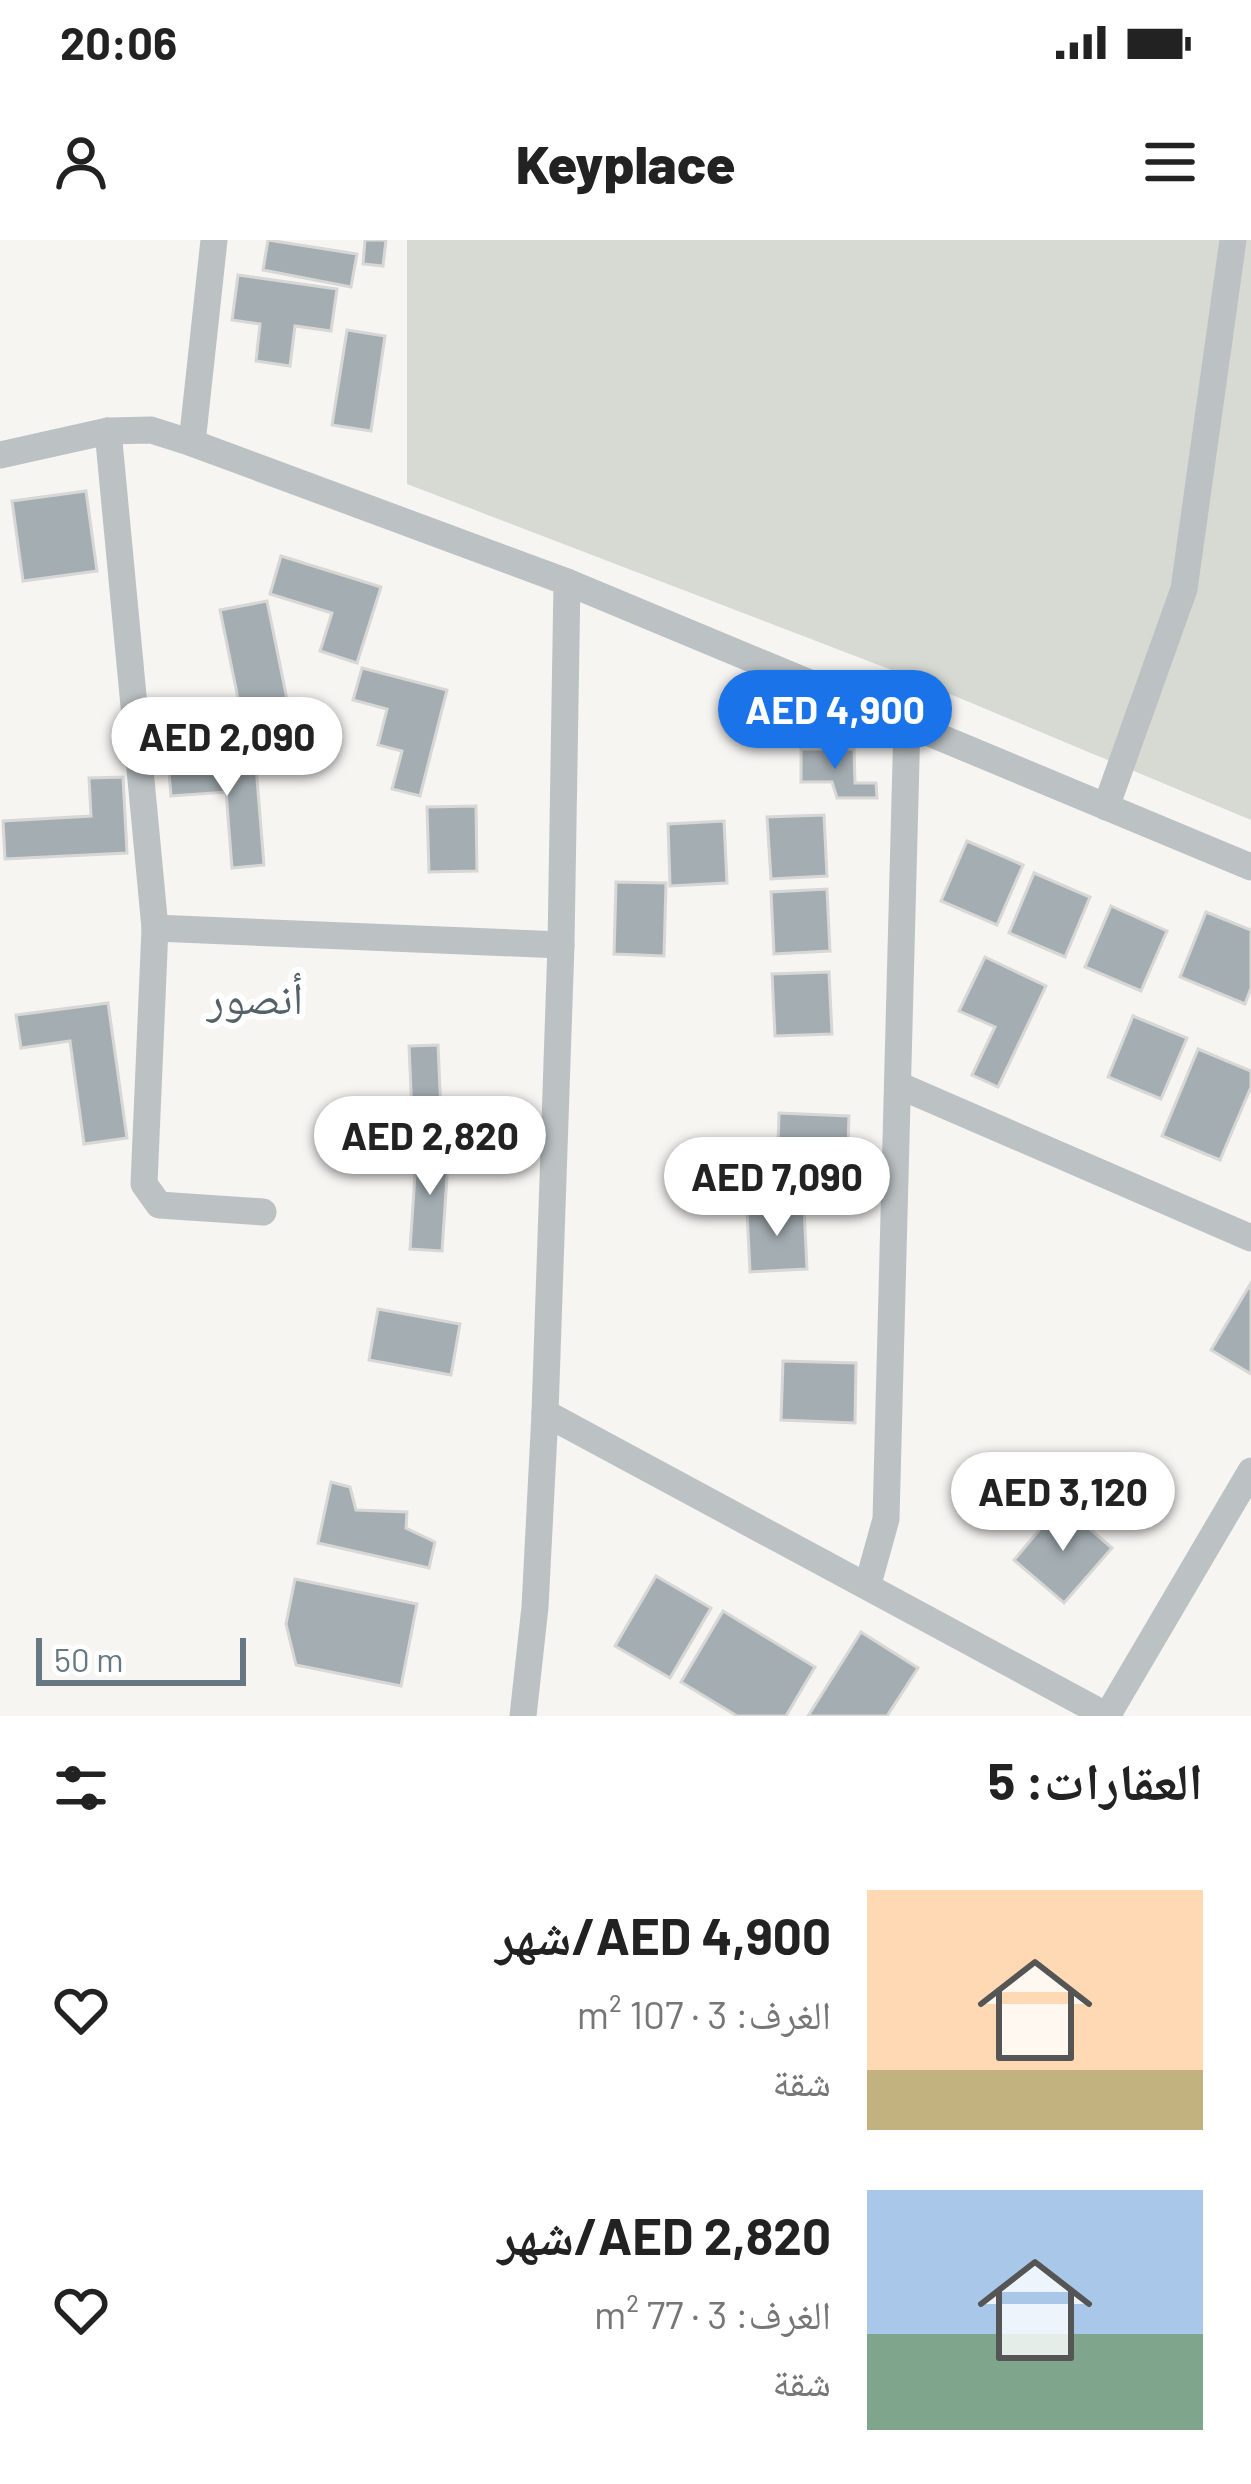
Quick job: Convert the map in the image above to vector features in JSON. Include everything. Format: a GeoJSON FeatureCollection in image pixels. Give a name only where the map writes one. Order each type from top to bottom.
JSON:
{"type":"FeatureCollection","features":[{"type":"Feature","properties":{"kind":"street"},"geometry":{"type":"LineString","coordinates":[[192,442],[214,240]]}},
{"type":"Feature","properties":{"kind":"street"},"geometry":{"type":"LineString","coordinates":[[1106,807],[1184,589],[1233,240]]}},
{"type":"Feature","properties":{"kind":"street"},"geometry":{"type":"LineString","coordinates":[[0,455],[108,431],[151,430],[192,442],[567,582],[1251,867]]}},
{"type":"Feature","properties":{"kind":"street"},"geometry":{"type":"LineString","coordinates":[[108,431],[155,928],[144,1184],[159,1205],[262,1212]]}},
{"type":"Feature","properties":{"kind":"street"},"geometry":{"type":"LineString","coordinates":[[523,1716],[535,1607],[545,1413],[561,945],[567,582]]}},
{"type":"Feature","properties":{"kind":"street"},"geometry":{"type":"LineString","coordinates":[[868,1584],[886,1519],[907,724]]}},
{"type":"Feature","properties":{"kind":"street"},"geometry":{"type":"LineString","coordinates":[[155,928],[561,945]]}},
{"type":"Feature","properties":{"kind":"street"},"geometry":{"type":"LineString","coordinates":[[898,1085],[1251,1238]]}},
{"type":"Feature","properties":{"kind":"street"},"geometry":{"type":"LineString","coordinates":[[545,1413],[1108,1716],[1251,1471]]}},
{"type":"Feature","properties":{"kind":"shaded area"},"geometry":{"type":"Polygon","coordinates":[[[407,240],[1251,240],[1251,820],[902,674],[407,484],[407,240]]]}},
{"type":"Feature","properties":{"kind":"building"},"geometry":{"type":"Polygon","coordinates":[[[268,240],[357,254],[351,287],[263,270],[268,240]]]}},
{"type":"Feature","properties":{"kind":"building"},"geometry":{"type":"Polygon","coordinates":[[[365,240],[386,240],[383,266],[363,264],[365,240]]]}},
{"type":"Feature","properties":{"kind":"building"},"geometry":{"type":"Polygon","coordinates":[[[238,275],[337,289],[331,331],[295,326],[290,366],[256,361],[260,324],[232,320],[238,275]]]}},
{"type":"Feature","properties":{"kind":"building"},"geometry":{"type":"Polygon","coordinates":[[[347,330],[385,336],[371,431],[332,425],[347,330]]]}},
{"type":"Feature","properties":{"kind":"building"},"geometry":{"type":"Polygon","coordinates":[[[86,491],[97,571],[23,581],[12,501],[86,491]]]}},
{"type":"Feature","properties":{"kind":"building"},"geometry":{"type":"Polygon","coordinates":[[[281,556],[381,587],[357,663],[320,651],[332,613],[270,594],[281,556]]]}},
{"type":"Feature","properties":{"kind":"building"},"geometry":{"type":"Polygon","coordinates":[[[267,601],[291,719],[244,728],[220,610],[267,601]]]}},
{"type":"Feature","properties":{"kind":"building"},"geometry":{"type":"Polygon","coordinates":[[[362,668],[447,690],[420,796],[392,789],[402,751],[378,745],[387,709],[353,700],[362,668]]]}},
{"type":"Feature","properties":{"kind":"building"},"geometry":{"type":"Polygon","coordinates":[[[801,749],[854,749],[855,783],[876,783],[877,798],[837,798],[832,782],[801,782],[801,749]]]}},
{"type":"Feature","properties":{"kind":"building"},"geometry":{"type":"Polygon","coordinates":[[[255,754],[264,865],[232,868],[226,792],[171,796],[168,761],[255,754]]]}},
{"type":"Feature","properties":{"kind":"building"},"geometry":{"type":"Polygon","coordinates":[[[123,777],[127,853],[5,859],[3,821],[91,816],[89,778],[123,777]]]}},
{"type":"Feature","properties":{"kind":"building"},"geometry":{"type":"Polygon","coordinates":[[[476,806],[477,871],[429,872],[427,807],[476,806]]]}},
{"type":"Feature","properties":{"kind":"building"},"geometry":{"type":"Polygon","coordinates":[[[824,815],[827,876],[771,879],[767,817],[824,815]]]}},
{"type":"Feature","properties":{"kind":"building"},"geometry":{"type":"Polygon","coordinates":[[[724,821],[727,883],[670,886],[668,824],[724,821]]]}},
{"type":"Feature","properties":{"kind":"building"},"geometry":{"type":"Polygon","coordinates":[[[967,841],[1023,865],[997,925],[941,901],[967,841]]]}},
{"type":"Feature","properties":{"kind":"building"},"geometry":{"type":"Polygon","coordinates":[[[1034,873],[1090,897],[1065,957],[1009,933],[1034,873]]]}},
{"type":"Feature","properties":{"kind":"building"},"geometry":{"type":"Polygon","coordinates":[[[616,882],[666,883],[664,956],[614,954],[616,882]]]}},
{"type":"Feature","properties":{"kind":"building"},"geometry":{"type":"Polygon","coordinates":[[[827,889],[830,951],[774,954],[771,892],[827,889]]]}},
{"type":"Feature","properties":{"kind":"building"},"geometry":{"type":"Polygon","coordinates":[[[1111,906],[1167,931],[1141,991],[1085,967],[1111,906]]]}},
{"type":"Feature","properties":{"kind":"building"},"geometry":{"type":"Polygon","coordinates":[[[1206,912],[1251,930],[1251,988],[1245,1004],[1180,977],[1206,912]]]}},
{"type":"Feature","properties":{"kind":"building"},"geometry":{"type":"Polygon","coordinates":[[[985,957],[1046,986],[998,1087],[972,1075],[995,1027],[959,1011],[985,957]]]}},
{"type":"Feature","properties":{"kind":"building"},"geometry":{"type":"Polygon","coordinates":[[[829,972],[832,1034],[775,1036],[772,974],[829,972]]]}},
{"type":"Feature","properties":{"kind":"building"},"geometry":{"type":"Polygon","coordinates":[[[108,1003],[127,1138],[84,1144],[70,1041],[21,1048],[16,1015],[108,1003]]]}},
{"type":"Feature","properties":{"kind":"building"},"geometry":{"type":"Polygon","coordinates":[[[1133,1016],[1187,1038],[1161,1099],[1108,1077],[1133,1016]]]}},
{"type":"Feature","properties":{"kind":"building"},"geometry":{"type":"Polygon","coordinates":[[[438,1045],[442,1135],[413,1136],[409,1046],[438,1045]]]}},
{"type":"Feature","properties":{"kind":"building"},"geometry":{"type":"Polygon","coordinates":[[[1198,1049],[1251,1071],[1251,1087],[1220,1160],[1162,1136],[1198,1049]]]}},
{"type":"Feature","properties":{"kind":"building"},"geometry":{"type":"Polygon","coordinates":[[[779,1113],[849,1116],[847,1175],[777,1172],[779,1113]]]}},
{"type":"Feature","properties":{"kind":"building"},"geometry":{"type":"Polygon","coordinates":[[[417,1145],[449,1147],[442,1251],[410,1249],[417,1145]]]}},
{"type":"Feature","properties":{"kind":"building"},"geometry":{"type":"Polygon","coordinates":[[[804,1207],[807,1269],[750,1272],[747,1210],[804,1207]]]}},
{"type":"Feature","properties":{"kind":"building"},"geometry":{"type":"Polygon","coordinates":[[[1251,1283],[1251,1374],[1211,1350],[1251,1283]]]}},
{"type":"Feature","properties":{"kind":"building"},"geometry":{"type":"Polygon","coordinates":[[[378,1309],[460,1324],[451,1375],[369,1360],[378,1309]]]}},
{"type":"Feature","properties":{"kind":"building"},"geometry":{"type":"Polygon","coordinates":[[[783,1361],[856,1363],[855,1423],[781,1420],[783,1361]]]}},
{"type":"Feature","properties":{"kind":"building"},"geometry":{"type":"Polygon","coordinates":[[[331,1482],[350,1487],[356,1510],[407,1512],[406,1528],[435,1542],[429,1568],[318,1543],[331,1482]]]}},
{"type":"Feature","properties":{"kind":"building"},"geometry":{"type":"Polygon","coordinates":[[[1061,1504],[1112,1548],[1064,1603],[1014,1560],[1061,1504]]]}},
{"type":"Feature","properties":{"kind":"building"},"geometry":{"type":"Polygon","coordinates":[[[656,1576],[711,1608],[670,1678],[615,1646],[656,1576]]]}},
{"type":"Feature","properties":{"kind":"building"},"geometry":{"type":"Polygon","coordinates":[[[295,1579],[417,1604],[401,1686],[296,1665],[286,1624],[295,1579]]]}},
{"type":"Feature","properties":{"kind":"building"},"geometry":{"type":"Polygon","coordinates":[[[723,1611],[815,1667],[786,1716],[737,1716],[681,1682],[723,1611]]]}},
{"type":"Feature","properties":{"kind":"building"},"geometry":{"type":"Polygon","coordinates":[[[861,1632],[918,1668],[887,1716],[808,1716],[861,1632]]]}},
{"type":"Feature","properties":{"kind":"district","name":"أنصور"},"geometry":{"type":"Point","coordinates":[255,998]}}]}
